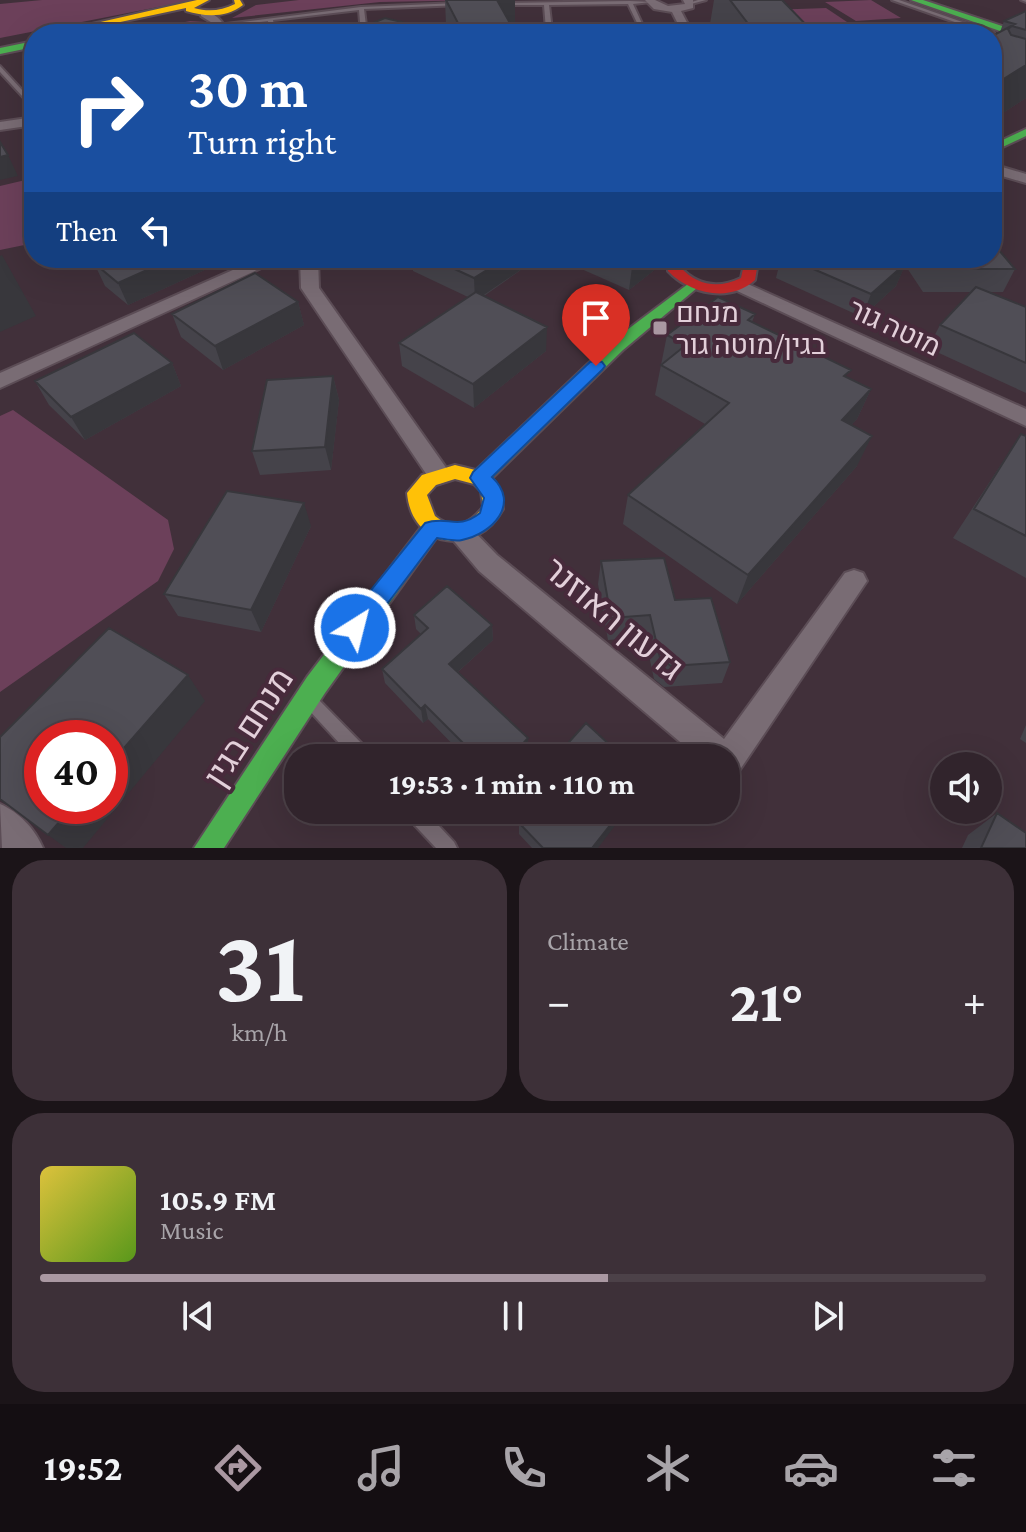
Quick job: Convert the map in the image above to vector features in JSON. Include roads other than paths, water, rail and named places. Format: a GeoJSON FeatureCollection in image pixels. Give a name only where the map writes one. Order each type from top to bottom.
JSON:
{"type":"FeatureCollection","features":[{"type":"Feature","properties":{"kind":"street"},"geometry":{"type":"LineString","coordinates":[[915,0],[987,24]]}},
{"type":"Feature","properties":{"kind":"street"},"geometry":{"type":"LineString","coordinates":[[939,0],[1026,28]]}},
{"type":"Feature","properties":{"kind":"street"},"geometry":{"type":"LineString","coordinates":[[650,1],[659,7],[675,9],[688,7],[690,1]]}},
{"type":"Feature","properties":{"kind":"street"},"geometry":{"type":"LineString","coordinates":[[675,9],[683,24]]}},
{"type":"Feature","properties":{"kind":"street"},"geometry":{"type":"LineString","coordinates":[[125,24],[219,11]]}},
{"type":"Feature","properties":{"kind":"street"},"geometry":{"type":"LineString","coordinates":[[131,24],[219,11]]}},
{"type":"Feature","properties":{"kind":"street"},"geometry":{"type":"LineString","coordinates":[[1002,29],[1026,37]]}},
{"type":"Feature","properties":{"kind":"street"},"geometry":{"type":"LineString","coordinates":[[0,45],[24,42]]}},
{"type":"Feature","properties":{"kind":"street"},"geometry":{"type":"LineString","coordinates":[[0,51],[24,44]]}},
{"type":"Feature","properties":{"kind":"street"},"geometry":{"type":"LineString","coordinates":[[0,126],[24,122]]}},
{"type":"Feature","properties":{"kind":"street"},"geometry":{"type":"LineString","coordinates":[[1002,144],[1026,132]]}},
{"type":"Feature","properties":{"kind":"street"},"geometry":{"type":"LineString","coordinates":[[1002,171],[1026,179]]}},
{"type":"Feature","properties":{"kind":"street"},"geometry":{"type":"LineString","coordinates":[[0,381],[254,268]]}},
{"type":"Feature","properties":{"kind":"street"},"geometry":{"type":"LineString","coordinates":[[309,268],[310,288],[439,475]]}},
{"type":"Feature","properties":{"kind":"street"},"geometry":{"type":"LineString","coordinates":[[673,268],[677,276],[692,285],[716,290],[741,286],[750,276],[750,268]]}},
{"type":"Feature","properties":{"kind":"street"},"geometry":{"type":"LineString","coordinates":[[480,478],[617,346],[692,285]]}},
{"type":"Feature","properties":{"kind":"street","name":"מוטה גור"},"geometry":{"type":"LineString","coordinates":[[741,286],[1026,418]]}},
{"type":"Feature","properties":{"kind":"street"},"geometry":{"type":"LineString","coordinates":[[455,472],[480,478],[491,488],[493,509],[478,527],[446,530],[420,518],[417,497],[422,487],[439,475],[455,472]]}},
{"type":"Feature","properties":{"kind":"street","name":"מנחם בגין"},"geometry":{"type":"LineString","coordinates":[[208,848],[306,696],[387,584],[446,530]]}},
{"type":"Feature","properties":{"kind":"street","name":"גדעון האוזנר"},"geometry":{"type":"LineString","coordinates":[[446,530],[706,744]]}},
{"type":"Feature","properties":{"kind":"street","name":"גדעון האוזנר"},"geometry":{"type":"LineString","coordinates":[[738,744],[854,581]]}},
{"type":"Feature","properties":{"kind":"street"},"geometry":{"type":"LineString","coordinates":[[0,821],[26,848]]}},
{"type":"Feature","properties":{"kind":"lane"},"geometry":{"type":"LineString","coordinates":[[690,1],[704,0]]}},
{"type":"Feature","properties":{"kind":"lane"},"geometry":{"type":"LineString","coordinates":[[894,0],[965,24]]}},
{"type":"Feature","properties":{"kind":"lane"},"geometry":{"type":"LineString","coordinates":[[499,4],[650,1]]}},
{"type":"Feature","properties":{"kind":"lane"},"geometry":{"type":"LineString","coordinates":[[630,2],[641,24]]}},
{"type":"Feature","properties":{"kind":"lane"},"geometry":{"type":"LineString","coordinates":[[546,3],[548,24]]}},
{"type":"Feature","properties":{"kind":"lane"},"geometry":{"type":"LineString","coordinates":[[450,19],[453,4]]}},
{"type":"Feature","properties":{"kind":"lane"},"geometry":{"type":"LineString","coordinates":[[219,11],[270,19],[361,8],[468,4]]}},
{"type":"Feature","properties":{"kind":"lane"},"geometry":{"type":"LineString","coordinates":[[361,8],[363,24]]}},
{"type":"Feature","properties":{"kind":"lane"},"geometry":{"type":"LineString","coordinates":[[270,19],[271,24]]}},
{"type":"Feature","properties":{"kind":"lane"},"geometry":{"type":"LineString","coordinates":[[0,68],[24,96]]}},
{"type":"Feature","properties":{"kind":"lane"},"geometry":{"type":"LineString","coordinates":[[306,696],[351,744]]}},
{"type":"Feature","properties":{"kind":"lane"},"geometry":{"type":"LineString","coordinates":[[425,824],[448,848]]}},
{"type":"Feature","properties":{"kind":"place","name":"מנחם בגין/מוטה גור"},"geometry":{"type":"Point","coordinates":[660,328]}}]}
